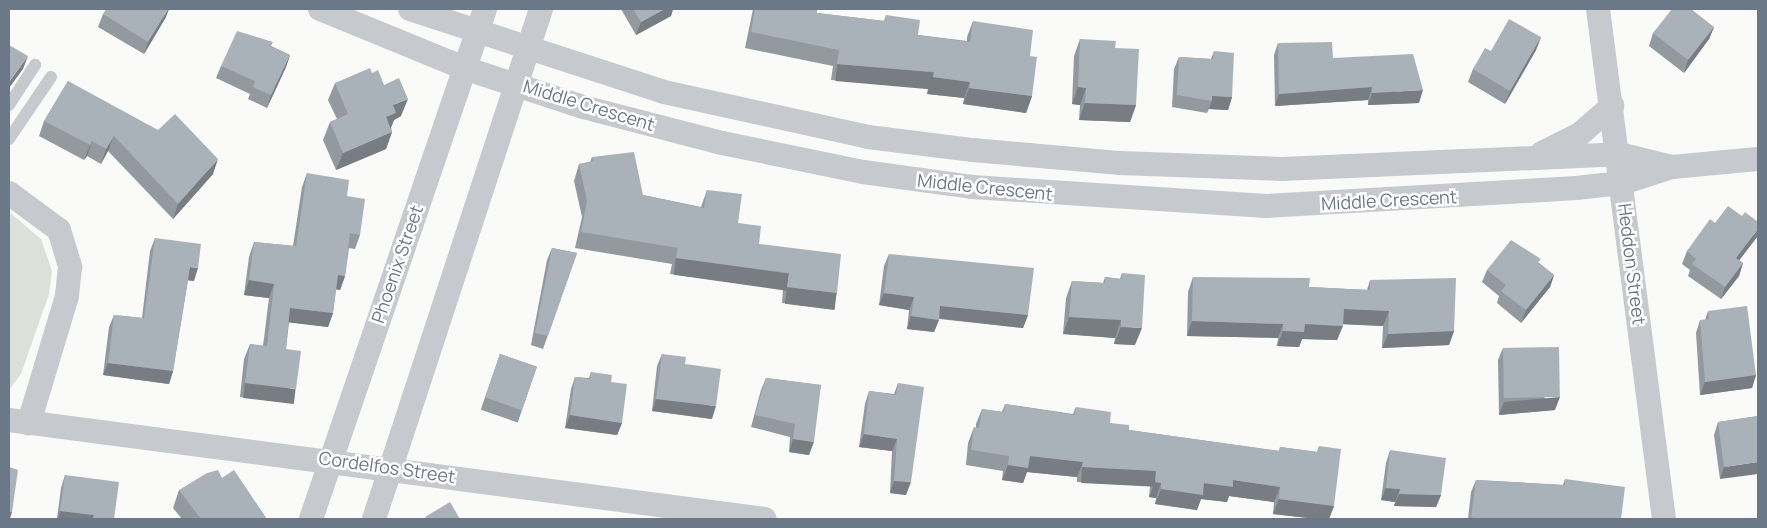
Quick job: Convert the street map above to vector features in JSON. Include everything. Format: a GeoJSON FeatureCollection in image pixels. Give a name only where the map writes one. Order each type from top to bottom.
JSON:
{"type":"FeatureCollection","features":[{"type":"Feature","properties":{"kind":"street","name":"Middle Crescent"},"geometry":{"type":"LineString","coordinates":[[320,9],[464,68],[583,107],[722,143],[863,172],[982,188],[1266,206],[1622,183],[1672,167],[1758,158]]}},
{"type":"Feature","properties":{"kind":"street","name":"Middle Crescent"},"geometry":{"type":"LineString","coordinates":[[410,9],[528,50],[734,109],[868,136],[973,150],[1120,163],[1282,169],[1536,156],[1619,154],[1672,167]]}},
{"type":"Feature","properties":{"kind":"street","name":"Phoenix Street"},"geometry":{"type":"LineString","coordinates":[[311,519],[485,9]]}},
{"type":"Feature","properties":{"kind":"street"},"geometry":{"type":"LineString","coordinates":[[374,519],[541,9]]}},
{"type":"Feature","properties":{"kind":"street","name":"Heddon Street"},"geometry":{"type":"LineString","coordinates":[[1598,9],[1619,154],[1664,519]]}},
{"type":"Feature","properties":{"kind":"street"},"geometry":{"type":"LineString","coordinates":[[1536,156],[1580,134],[1612,106]]}},
{"type":"Feature","properties":{"kind":"street"},"geometry":{"type":"LineString","coordinates":[[9,193],[58,230],[70,267],[67,296],[19,421]]}},
{"type":"Feature","properties":{"kind":"street","name":"Cordelfos Street"},"geometry":{"type":"LineString","coordinates":[[19,421],[330,459],[765,519]]}},
{"type":"Feature","properties":{"kind":"lane"},"geometry":{"type":"LineString","coordinates":[[9,105],[34,65]]}},
{"type":"Feature","properties":{"kind":"lane"},"geometry":{"type":"LineString","coordinates":[[9,139],[51,77]]}},
{"type":"Feature","properties":{"kind":"shaded area"},"geometry":{"type":"Polygon","coordinates":[[[9,212],[41,239],[52,271],[49,294],[21,374],[9,390],[9,212]]]}},
{"type":"Feature","properties":{"kind":"building"},"geometry":{"type":"Polygon","coordinates":[[[106,9],[168,9],[148,42],[103,14],[106,9]]]}},
{"type":"Feature","properties":{"kind":"building"},"geometry":{"type":"Polygon","coordinates":[[[633,9],[665,9],[641,22],[633,9]]]}},
{"type":"Feature","properties":{"kind":"building"},"geometry":{"type":"Polygon","coordinates":[[[755,9],[817,9],[817,13],[885,21],[886,15],[920,20],[918,35],[970,42],[973,21],[1033,30],[1030,56],[1037,57],[1032,96],[969,88],[970,82],[933,77],[934,72],[837,64],[839,50],[751,32],[755,9]]]}},
{"type":"Feature","properties":{"kind":"building"},"geometry":{"type":"Polygon","coordinates":[[[1672,9],[1691,9],[1714,27],[1688,60],[1653,33],[1672,9]]]}},
{"type":"Feature","properties":{"kind":"building"},"geometry":{"type":"Polygon","coordinates":[[[1509,19],[1541,37],[1510,91],[1473,69],[1485,48],[1491,51],[1509,19]]]}},
{"type":"Feature","properties":{"kind":"building"},"geometry":{"type":"Polygon","coordinates":[[[237,31],[273,42],[271,46],[290,55],[271,95],[253,87],[255,81],[221,66],[237,31]]]}},
{"type":"Feature","properties":{"kind":"building"},"geometry":{"type":"Polygon","coordinates":[[[1080,39],[1116,41],[1115,48],[1139,49],[1136,105],[1085,103],[1086,88],[1078,87],[1080,39]]]}},
{"type":"Feature","properties":{"kind":"building"},"geometry":{"type":"Polygon","coordinates":[[[1332,42],[1333,58],[1413,54],[1423,90],[1372,93],[1372,87],[1279,94],[1278,43],[1332,42]]]}},
{"type":"Feature","properties":{"kind":"building"},"geometry":{"type":"Polygon","coordinates":[[[9,45],[28,56],[9,82],[9,45]]]}},
{"type":"Feature","properties":{"kind":"building"},"geometry":{"type":"Polygon","coordinates":[[[1214,51],[1234,53],[1232,97],[1212,96],[1212,101],[1177,95],[1179,57],[1213,59],[1214,51]]]}},
{"type":"Feature","properties":{"kind":"building"},"geometry":{"type":"Polygon","coordinates":[[[370,68],[372,73],[378,70],[384,85],[399,78],[408,99],[393,105],[396,113],[386,117],[392,132],[343,153],[330,122],[348,114],[335,83],[370,68]]]}},
{"type":"Feature","properties":{"kind":"building"},"geometry":{"type":"Polygon","coordinates":[[[68,81],[158,130],[175,114],[218,159],[178,204],[114,136],[106,149],[92,141],[90,145],[44,121],[68,81]]]}},
{"type":"Feature","properties":{"kind":"building"},"geometry":{"type":"Polygon","coordinates":[[[634,152],[643,195],[704,208],[707,190],[742,194],[738,223],[761,226],[759,244],[841,254],[837,293],[787,287],[789,273],[676,258],[678,248],[581,232],[587,201],[579,164],[593,161],[592,157],[634,152]]]}},
{"type":"Feature","properties":{"kind":"building"},"geometry":{"type":"Polygon","coordinates":[[[307,173],[349,180],[347,196],[365,199],[360,235],[350,233],[345,276],[338,275],[333,313],[290,308],[286,349],[301,351],[296,389],[245,383],[250,344],[267,346],[274,284],[249,280],[254,242],[296,246],[307,173]]]}},
{"type":"Feature","properties":{"kind":"building"},"geometry":{"type":"Polygon","coordinates":[[[1728,206],[1742,216],[1745,212],[1758,222],[1758,229],[1736,258],[1743,263],[1725,287],[1692,264],[1696,259],[1687,251],[1710,219],[1715,223],[1728,206]]]}},
{"type":"Feature","properties":{"kind":"building"},"geometry":{"type":"Polygon","coordinates":[[[155,238],[201,244],[198,268],[190,267],[173,371],[108,363],[114,315],[144,318],[155,238]]]}},
{"type":"Feature","properties":{"kind":"building"},"geometry":{"type":"Polygon","coordinates":[[[1511,240],[1541,259],[1538,262],[1554,275],[1526,310],[1501,291],[1506,285],[1487,270],[1511,240]]]}},
{"type":"Feature","properties":{"kind":"building"},"geometry":{"type":"Polygon","coordinates":[[[552,248],[577,253],[548,336],[535,333],[552,248]]]}},
{"type":"Feature","properties":{"kind":"building"},"geometry":{"type":"Polygon","coordinates":[[[889,254],[1034,268],[1028,315],[940,306],[939,320],[911,316],[914,297],[884,293],[889,254]]]}},
{"type":"Feature","properties":{"kind":"building"},"geometry":{"type":"Polygon","coordinates":[[[1122,273],[1145,275],[1142,328],[1121,327],[1121,320],[1069,317],[1072,281],[1105,283],[1105,277],[1122,279],[1122,273]]]}},
{"type":"Feature","properties":{"kind":"building"},"geometry":{"type":"Polygon","coordinates":[[[1193,277],[1310,278],[1309,287],[1370,290],[1370,280],[1456,278],[1454,331],[1388,334],[1389,311],[1344,309],[1343,326],[1305,324],[1304,332],[1283,331],[1283,324],[1192,321],[1193,277]]]}},
{"type":"Feature","properties":{"kind":"building"},"geometry":{"type":"Polygon","coordinates":[[[1747,306],[1756,375],[1705,382],[1700,320],[1709,319],[1708,311],[1747,306]]]}},
{"type":"Feature","properties":{"kind":"building"},"geometry":{"type":"Polygon","coordinates":[[[1559,347],[1560,397],[1504,398],[1503,348],[1559,347]]]}},
{"type":"Feature","properties":{"kind":"building"},"geometry":{"type":"Polygon","coordinates":[[[500,354],[537,367],[522,410],[485,397],[500,354]]]}},
{"type":"Feature","properties":{"kind":"building"},"geometry":{"type":"Polygon","coordinates":[[[662,354],[686,357],[685,364],[721,369],[716,406],[656,399],[662,354]]]}},
{"type":"Feature","properties":{"kind":"building"},"geometry":{"type":"Polygon","coordinates":[[[591,372],[612,375],[611,382],[627,384],[622,423],[570,415],[575,377],[590,379],[591,372]]]}},
{"type":"Feature","properties":{"kind":"building"},"geometry":{"type":"Polygon","coordinates":[[[766,378],[821,385],[814,442],[793,439],[795,424],[755,415],[766,378]]]}},
{"type":"Feature","properties":{"kind":"building"},"geometry":{"type":"Polygon","coordinates":[[[898,383],[924,387],[911,482],[894,481],[897,439],[864,434],[869,391],[896,395],[898,383]]]}},
{"type":"Feature","properties":{"kind":"building"},"geometry":{"type":"Polygon","coordinates":[[[1005,404],[1075,415],[1076,407],[1111,412],[1110,423],[1129,425],[1129,430],[1280,451],[1280,447],[1318,452],[1319,446],[1341,449],[1334,506],[1279,499],[1280,487],[1233,480],[1233,487],[1204,483],[1203,495],[1161,489],[1161,483],[1155,482],[1156,471],[1082,467],[1083,462],[1030,456],[1028,468],[1008,465],[1009,456],[971,450],[974,427],[979,428],[982,409],[1004,412],[1005,404]]]}},
{"type":"Feature","properties":{"kind":"building"},"geometry":{"type":"Polygon","coordinates":[[[1758,416],[1758,462],[1724,467],[1718,422],[1758,416]]]}},
{"type":"Feature","properties":{"kind":"building"},"geometry":{"type":"Polygon","coordinates":[[[1390,450],[1446,458],[1441,495],[1399,494],[1400,489],[1386,488],[1390,450]]]}},
{"type":"Feature","properties":{"kind":"building"},"geometry":{"type":"Polygon","coordinates":[[[9,467],[18,470],[12,512],[9,512],[9,467]]]}},
{"type":"Feature","properties":{"kind":"building"},"geometry":{"type":"Polygon","coordinates":[[[218,470],[222,478],[234,470],[267,519],[201,519],[179,490],[207,473],[218,470]]]}},
{"type":"Feature","properties":{"kind":"building"},"geometry":{"type":"Polygon","coordinates":[[[65,475],[119,482],[114,519],[93,519],[94,515],[60,511],[65,475]]]}},
{"type":"Feature","properties":{"kind":"building"},"geometry":{"type":"Polygon","coordinates":[[[1565,479],[1625,487],[1621,519],[1481,519],[1471,517],[1476,480],[1565,485],[1565,479]]]}},
{"type":"Feature","properties":{"kind":"building"},"geometry":{"type":"Polygon","coordinates":[[[450,502],[460,519],[427,519],[425,517],[450,502]]]}}]}
